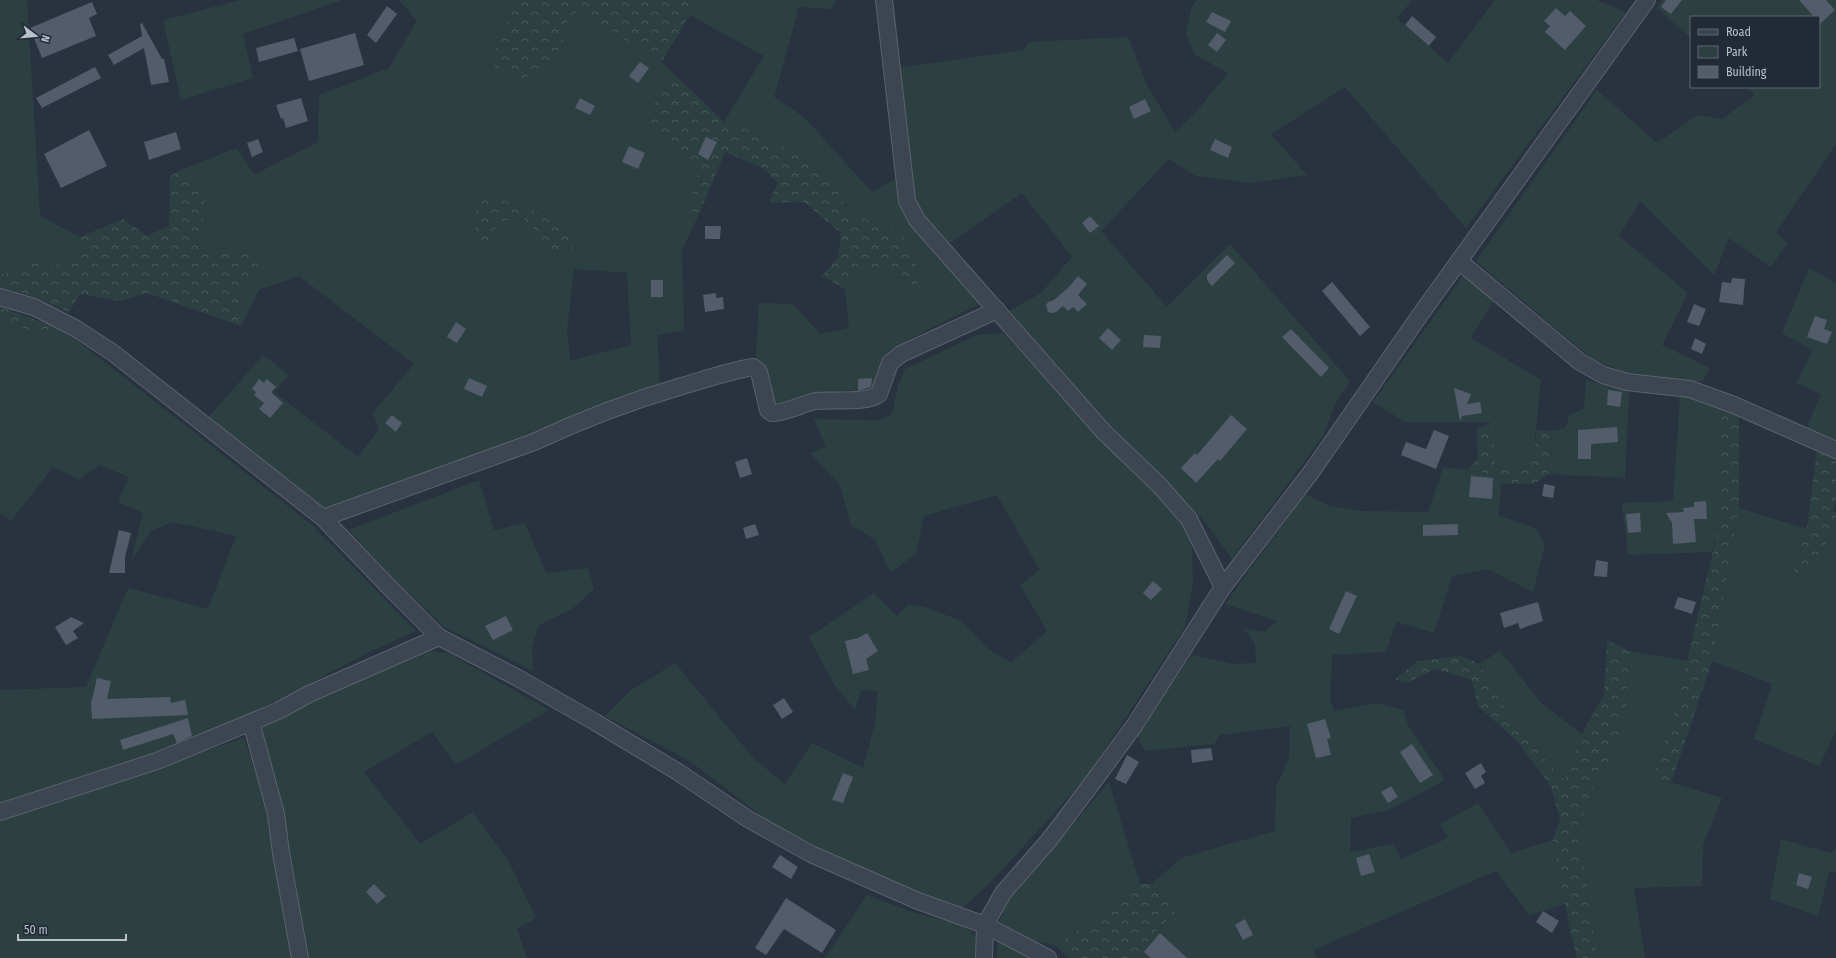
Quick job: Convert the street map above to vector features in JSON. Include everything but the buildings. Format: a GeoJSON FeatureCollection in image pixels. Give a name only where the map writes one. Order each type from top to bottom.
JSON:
{"type":"FeatureCollection","features":[{"type":"Feature","properties":{"kind":"street"},"geometry":{"type":"LineString","coordinates":[[884,0],[907,201],[912,212],[922,228],[998,310],[1104,432],[1160,486],[1189,519],[1223,587]]}},
{"type":"Feature","properties":{"kind":"street"},"geometry":{"type":"LineString","coordinates":[[984,958],[985,925],[1003,893],[1050,838],[1134,726],[1223,587],[1312,471],[1459,261],[1647,0]]}},
{"type":"Feature","properties":{"kind":"street"},"geometry":{"type":"LineString","coordinates":[[1459,261],[1580,362],[1603,375],[1627,382],[1690,389],[1734,405],[1836,450]]}},
{"type":"Feature","properties":{"kind":"street"},"geometry":{"type":"LineString","coordinates":[[0,297],[34,308],[75,328],[112,352],[323,518],[439,637],[518,678],[595,722],[678,772],[748,819],[811,854],[918,901],[985,925],[1048,958]]}},
{"type":"Feature","properties":{"kind":"street"},"geometry":{"type":"LineString","coordinates":[[323,518],[534,442],[566,427],[629,402],[734,371],[753,367],[759,372],[768,410],[772,413],[779,413],[815,402],[871,398],[880,394],[890,363],[901,354],[998,310]]}},
{"type":"Feature","properties":{"kind":"street"},"geometry":{"type":"LineString","coordinates":[[0,812],[157,761],[250,722],[309,694],[439,637]]}},
{"type":"Feature","properties":{"kind":"street"},"geometry":{"type":"LineString","coordinates":[[250,722],[276,814],[281,853],[300,958]]}},
{"type":"Feature","properties":{"kind":"green space"},"geometry":{"type":"Polygon","coordinates":[[[0,0],[27,0],[40,216],[80,237],[79,257],[53,266],[28,259],[5,274],[0,273],[0,0]]]}},
{"type":"Feature","properties":{"kind":"green space"},"geometry":{"type":"Polygon","coordinates":[[[241,0],[342,0],[243,34],[253,78],[181,100],[163,20],[241,0]]]}},
{"type":"Feature","properties":{"kind":"green space"},"geometry":{"type":"Polygon","coordinates":[[[399,0],[517,0],[489,63],[563,58],[564,25],[578,11],[661,62],[673,73],[643,121],[699,168],[688,210],[700,212],[682,250],[684,331],[657,335],[660,383],[533,437],[323,512],[208,418],[263,355],[289,375],[274,392],[358,457],[379,429],[373,413],[414,364],[299,276],[259,290],[241,326],[237,288],[266,271],[258,250],[199,248],[206,199],[186,168],[237,148],[254,175],[318,142],[319,95],[389,68],[417,21],[399,0]],[[482,193],[477,207],[498,222],[525,219],[536,231],[562,220],[482,193]],[[574,269],[567,330],[570,361],[631,345],[627,273],[574,269]]]}},
{"type":"Feature","properties":{"kind":"green space"},"geometry":{"type":"Polygon","coordinates":[[[517,0],[687,0],[690,15],[661,62],[578,11],[564,25],[563,58],[519,81],[489,63],[517,0]]]}},
{"type":"Feature","properties":{"kind":"green space"},"geometry":{"type":"Polygon","coordinates":[[[687,0],[835,0],[832,9],[799,7],[774,97],[804,117],[872,192],[895,179],[906,219],[980,304],[915,336],[888,352],[871,389],[809,394],[775,407],[767,368],[756,358],[759,303],[793,304],[820,334],[849,328],[845,289],[866,270],[895,266],[912,287],[903,234],[850,213],[829,177],[766,136],[724,122],[764,56],[690,15],[687,0]]]}},
{"type":"Feature","properties":{"kind":"green space"},"geometry":{"type":"Polygon","coordinates":[[[1197,0],[1412,0],[1397,19],[1448,63],[1495,0],[1596,0],[1626,12],[1466,228],[1345,87],[1271,134],[1307,175],[1251,183],[1196,176],[1169,159],[1101,231],[1167,307],[1230,244],[1350,381],[1335,404],[1323,436],[1232,559],[1207,524],[1106,420],[1009,311],[1041,293],[1072,257],[1022,193],[950,243],[923,213],[912,192],[897,68],[1024,50],[1029,42],[1128,37],[1147,85],[1175,132],[1196,112],[1228,73],[1194,54],[1186,32],[1192,6],[1197,0]]]}},
{"type":"Feature","properties":{"kind":"green space"},"geometry":{"type":"Polygon","coordinates":[[[1662,0],[1836,0],[1836,144],[1776,232],[1787,243],[1771,267],[1729,238],[1714,275],[1640,201],[1619,236],[1688,293],[1662,345],[1710,368],[1701,382],[1626,373],[1592,359],[1476,261],[1597,90],[1657,143],[1698,115],[1722,119],[1755,95],[1747,88],[1820,88],[1820,16],[1690,16],[1690,37],[1657,8],[1662,0]]]}},
{"type":"Feature","properties":{"kind":"green space"},"geometry":{"type":"Polygon","coordinates":[[[673,73],[724,122],[766,136],[829,177],[850,213],[903,234],[923,280],[912,287],[895,266],[866,270],[845,289],[822,276],[838,258],[841,233],[804,202],[769,203],[778,183],[763,168],[725,152],[700,212],[688,211],[699,168],[643,121],[673,73]]]}},
{"type":"Feature","properties":{"kind":"green space"},"geometry":{"type":"Polygon","coordinates":[[[186,168],[206,199],[199,248],[258,250],[266,271],[237,288],[241,326],[147,293],[120,301],[80,294],[69,312],[35,297],[0,287],[0,273],[5,274],[28,259],[53,266],[78,257],[80,237],[123,219],[147,236],[169,226],[170,176],[186,168]]]}},
{"type":"Feature","properties":{"kind":"green space"},"geometry":{"type":"Polygon","coordinates":[[[482,193],[562,220],[576,255],[539,254],[536,231],[524,219],[498,222],[489,250],[473,243],[477,207],[482,193]]]}},
{"type":"Feature","properties":{"kind":"green space"},"geometry":{"type":"Polygon","coordinates":[[[1809,268],[1836,283],[1836,442],[1806,429],[1821,394],[1797,383],[1812,350],[1782,333],[1809,268]]]}},
{"type":"Feature","properties":{"kind":"green space"},"geometry":{"type":"Polygon","coordinates":[[[1463,276],[1494,300],[1471,338],[1541,380],[1533,455],[1521,469],[1494,466],[1491,422],[1405,422],[1373,402],[1463,276]]]}},
{"type":"Feature","properties":{"kind":"green space"},"geometry":{"type":"Polygon","coordinates":[[[0,307],[56,327],[38,334],[3,323],[0,324],[0,307]]]}},
{"type":"Feature","properties":{"kind":"green space"},"geometry":{"type":"Polygon","coordinates":[[[3,323],[37,334],[56,327],[84,346],[312,525],[416,631],[367,653],[258,711],[187,743],[0,803],[0,690],[86,687],[128,588],[208,609],[236,536],[173,522],[152,530],[131,561],[143,513],[118,502],[129,477],[99,465],[79,480],[53,467],[11,521],[0,513],[0,324],[3,323]]]}},
{"type":"Feature","properties":{"kind":"green space"},"geometry":{"type":"Polygon","coordinates":[[[1003,333],[1110,447],[1171,508],[1184,524],[1192,545],[1193,584],[1185,627],[1086,778],[988,885],[962,908],[876,876],[774,825],[691,762],[605,716],[630,691],[675,663],[754,759],[785,784],[812,743],[863,768],[875,724],[878,691],[861,690],[855,710],[833,683],[809,637],[874,593],[897,616],[909,604],[928,608],[961,621],[986,647],[1011,663],[1047,631],[1020,585],[1040,570],[997,495],[924,516],[916,553],[891,573],[875,540],[851,525],[840,485],[810,453],[826,447],[814,419],[878,420],[892,414],[898,386],[905,369],[977,335],[1003,333]]]}},
{"type":"Feature","properties":{"kind":"green space"},"geometry":{"type":"Polygon","coordinates":[[[1586,380],[1629,392],[1625,478],[1548,474],[1552,431],[1566,428],[1569,415],[1584,409],[1586,380]]]}},
{"type":"Feature","properties":{"kind":"green space"},"geometry":{"type":"Polygon","coordinates":[[[1680,397],[1695,397],[1718,405],[1719,526],[1712,552],[1628,555],[1622,503],[1673,501],[1680,397]]]}},
{"type":"Feature","properties":{"kind":"green space"},"geometry":{"type":"Polygon","coordinates":[[[1718,405],[1739,415],[1739,508],[1712,661],[1671,783],[1653,777],[1676,707],[1719,526],[1718,405]]]}},
{"type":"Feature","properties":{"kind":"green space"},"geometry":{"type":"Polygon","coordinates":[[[1492,422],[1495,466],[1521,469],[1533,455],[1537,430],[1552,431],[1548,474],[1534,484],[1500,484],[1490,475],[1467,469],[1478,459],[1477,429],[1492,422]]]}},
{"type":"Feature","properties":{"kind":"green space"},"geometry":{"type":"Polygon","coordinates":[[[1817,450],[1836,458],[1836,502],[1833,511],[1836,513],[1836,526],[1829,529],[1823,558],[1803,577],[1793,573],[1807,529],[1817,450]]]}},
{"type":"Feature","properties":{"kind":"green space"},"geometry":{"type":"Polygon","coordinates":[[[1443,468],[1475,471],[1492,475],[1500,484],[1501,491],[1498,515],[1536,529],[1545,544],[1533,592],[1488,569],[1452,576],[1434,633],[1396,622],[1386,652],[1332,655],[1330,700],[1334,711],[1376,703],[1404,710],[1408,725],[1445,780],[1389,810],[1351,818],[1350,852],[1394,844],[1401,859],[1448,838],[1440,824],[1478,803],[1511,853],[1553,840],[1565,904],[1529,915],[1496,871],[1313,950],[1317,958],[1132,958],[1176,911],[1152,884],[1181,858],[1275,831],[1276,787],[1289,758],[1290,726],[1220,735],[1214,744],[1145,751],[1136,734],[1192,655],[1233,664],[1256,663],[1255,643],[1243,628],[1264,632],[1277,621],[1225,604],[1305,494],[1329,506],[1362,511],[1428,512],[1443,468]]]}},
{"type":"Feature","properties":{"kind":"green space"},"geometry":{"type":"Polygon","coordinates":[[[479,480],[494,530],[525,523],[546,573],[588,568],[594,589],[572,609],[539,625],[532,646],[533,671],[445,627],[402,587],[349,530],[479,480]]]}},
{"type":"Feature","properties":{"kind":"green space"},"geometry":{"type":"Polygon","coordinates":[[[1739,508],[1807,529],[1793,573],[1823,558],[1829,529],[1836,526],[1836,731],[1819,766],[1754,739],[1772,684],[1712,661],[1739,508]]]}},
{"type":"Feature","properties":{"kind":"green space"},"geometry":{"type":"Polygon","coordinates":[[[1607,640],[1629,651],[1627,709],[1610,759],[1593,787],[1578,831],[1598,958],[1577,958],[1570,930],[1553,840],[1560,819],[1551,787],[1519,743],[1478,706],[1472,680],[1435,669],[1406,683],[1395,679],[1418,661],[1461,656],[1479,664],[1516,727],[1565,781],[1582,734],[1604,695],[1607,640]]]}},
{"type":"Feature","properties":{"kind":"green space"},"geometry":{"type":"Polygon","coordinates":[[[430,651],[448,653],[549,710],[456,765],[432,732],[364,772],[420,844],[473,812],[509,862],[536,918],[517,929],[527,958],[306,958],[282,808],[259,724],[430,651]]]}},
{"type":"Feature","properties":{"kind":"green space"},"geometry":{"type":"Polygon","coordinates":[[[1500,651],[1542,704],[1582,734],[1565,781],[1516,727],[1479,664],[1500,651]]]}},
{"type":"Feature","properties":{"kind":"green space"},"geometry":{"type":"Polygon","coordinates":[[[1629,651],[1687,661],[1676,707],[1653,777],[1722,798],[1703,845],[1702,886],[1634,888],[1645,958],[1598,958],[1578,831],[1593,787],[1610,759],[1627,709],[1629,651]]]}},
{"type":"Feature","properties":{"kind":"green space"},"geometry":{"type":"Polygon","coordinates":[[[244,738],[269,812],[294,958],[0,958],[0,819],[244,738]]]}},
{"type":"Feature","properties":{"kind":"green space"},"geometry":{"type":"Polygon","coordinates":[[[1109,782],[1140,884],[1056,946],[1031,940],[999,923],[1007,902],[1109,782]]]}},
{"type":"Feature","properties":{"kind":"green space"},"geometry":{"type":"Polygon","coordinates":[[[1781,839],[1831,853],[1836,848],[1836,872],[1829,872],[1818,916],[1770,899],[1781,839]]]}},
{"type":"Feature","properties":{"kind":"green space"},"geometry":{"type":"Polygon","coordinates":[[[1140,884],[1152,884],[1176,911],[1132,958],[1069,958],[1056,946],[1140,884]]]}},
{"type":"Feature","properties":{"kind":"green space"},"geometry":{"type":"Polygon","coordinates":[[[867,895],[915,913],[965,925],[975,937],[975,958],[825,958],[867,895]]]}},
{"type":"Feature","properties":{"kind":"green space"},"geometry":{"type":"Polygon","coordinates":[[[998,941],[1031,958],[997,958],[998,941]]]}}]}
